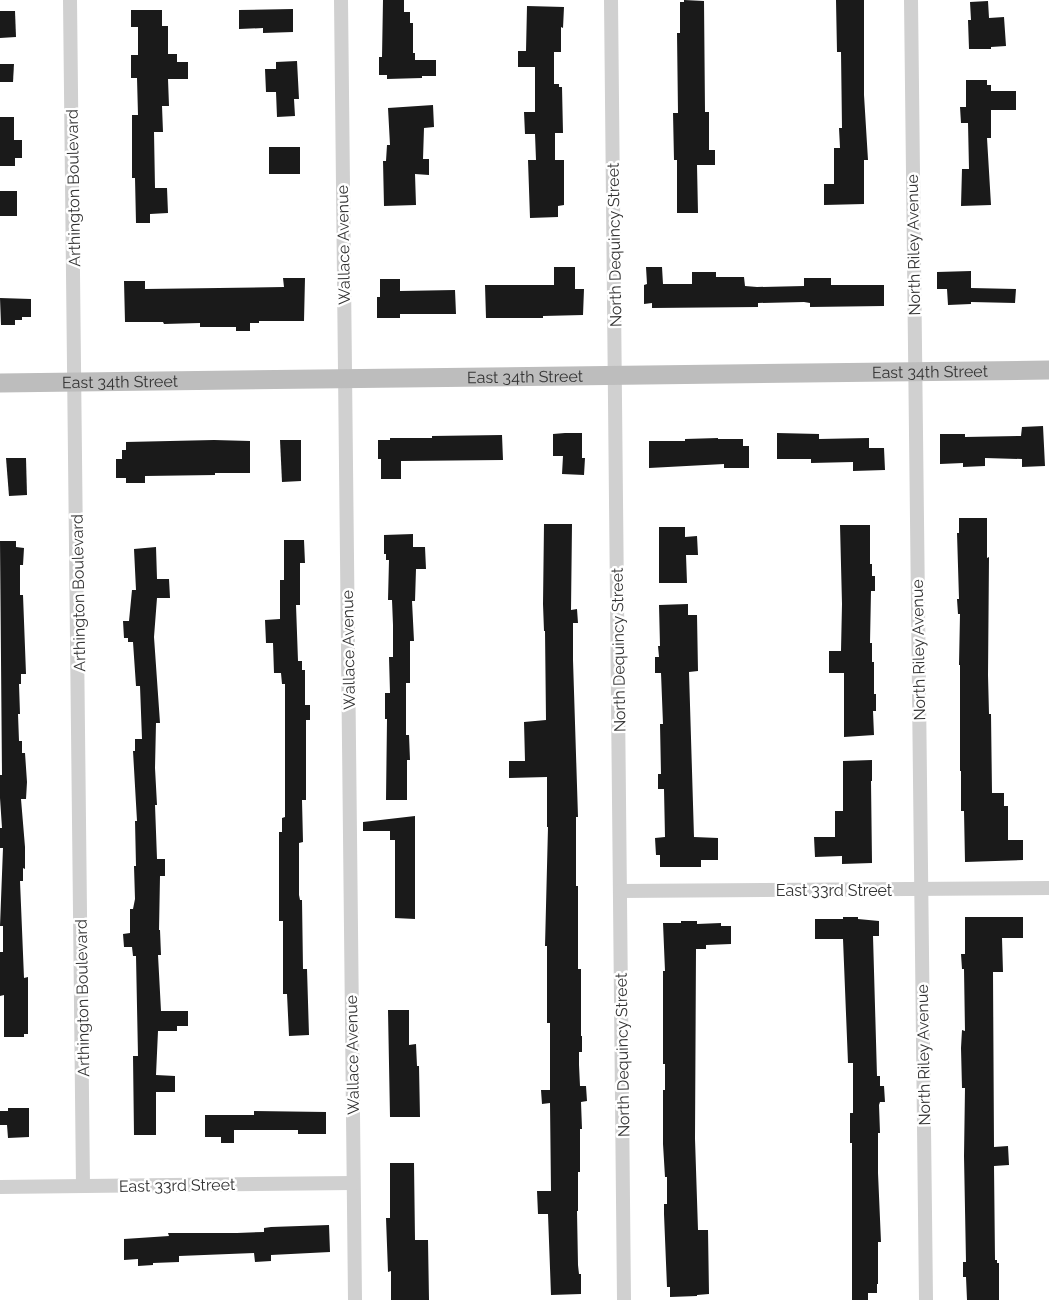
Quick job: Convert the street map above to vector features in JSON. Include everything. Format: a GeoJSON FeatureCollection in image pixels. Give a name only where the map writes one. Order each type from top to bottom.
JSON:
{"type":"FeatureCollection","features":[{"type":"Feature","properties":{"kind":"main road","name":"East 34th Street"},"geometry":{"type":"LineString","coordinates":[[0,383],[1049,370]]}},
{"type":"Feature","properties":{"kind":"street","name":"Arthington Boulevard"},"geometry":{"type":"LineString","coordinates":[[70,0],[84,1186]]}},
{"type":"Feature","properties":{"kind":"street","name":"Wallace Avenue"},"geometry":{"type":"LineString","coordinates":[[341,0],[355,1300]]}},
{"type":"Feature","properties":{"kind":"street","name":"North Dequincy Street"},"geometry":{"type":"LineString","coordinates":[[611,0],[624,1300]]}},
{"type":"Feature","properties":{"kind":"street","name":"North Riley Avenue"},"geometry":{"type":"LineString","coordinates":[[911,0],[926,1300]]}},
{"type":"Feature","properties":{"kind":"street","name":"East 33rd Street"},"geometry":{"type":"LineString","coordinates":[[620,891],[1049,888]]}},
{"type":"Feature","properties":{"kind":"street","name":"East 33rd Street"},"geometry":{"type":"LineString","coordinates":[[0,1187],[353,1182]]}},
{"type":"Feature","properties":{"kind":"building"},"geometry":{"type":"Polygon","coordinates":[[[383,0],[404,0],[404,12],[410,12],[410,23],[413,23],[413,53],[415,53],[415,60],[436,60],[436,76],[387,79],[387,75],[379,75],[379,57],[382,57],[383,0]]]}},
{"type":"Feature","properties":{"kind":"building"},"geometry":{"type":"Polygon","coordinates":[[[684,0],[704,1],[705,112],[709,112],[709,150],[715,150],[715,165],[697,165],[698,213],[677,213],[677,160],[674,160],[673,113],[678,113],[677,33],[680,33],[680,2],[684,2],[684,0]]]}},
{"type":"Feature","properties":{"kind":"building"},"geometry":{"type":"Polygon","coordinates":[[[836,0],[864,0],[864,95],[868,160],[864,160],[864,204],[824,205],[824,184],[834,184],[834,148],[840,148],[839,128],[842,128],[841,52],[837,52],[836,0]]]}},
{"type":"Feature","properties":{"kind":"building"},"geometry":{"type":"Polygon","coordinates":[[[988,1],[989,18],[1004,17],[1006,46],[991,47],[991,49],[969,49],[968,20],[971,20],[970,2],[988,1]]]}},
{"type":"Feature","properties":{"kind":"building"},"geometry":{"type":"Polygon","coordinates":[[[527,6],[564,7],[563,28],[561,27],[561,52],[554,52],[554,84],[559,84],[559,87],[562,87],[563,133],[555,133],[555,160],[564,160],[564,205],[558,206],[558,217],[530,218],[528,160],[536,160],[535,134],[525,134],[524,112],[535,112],[535,67],[518,67],[518,51],[526,51],[527,6]]]}},
{"type":"Feature","properties":{"kind":"building"},"geometry":{"type":"Polygon","coordinates":[[[293,9],[293,32],[263,33],[263,28],[239,29],[239,10],[293,9]]]}},
{"type":"Feature","properties":{"kind":"building"},"geometry":{"type":"Polygon","coordinates":[[[131,10],[162,10],[162,26],[168,26],[168,54],[177,54],[177,62],[188,62],[188,79],[168,79],[169,106],[162,106],[163,132],[154,132],[155,188],[167,188],[168,213],[150,214],[150,223],[136,223],[135,178],[132,178],[132,115],[138,115],[137,78],[131,78],[131,55],[138,55],[138,27],[131,27],[131,10]]]}},
{"type":"Feature","properties":{"kind":"building"},"geometry":{"type":"Polygon","coordinates":[[[0,11],[15,11],[16,37],[0,38],[0,11]]]}},
{"type":"Feature","properties":{"kind":"building"},"geometry":{"type":"Polygon","coordinates":[[[297,61],[299,99],[294,99],[295,116],[277,117],[276,92],[266,92],[265,69],[276,69],[276,62],[297,61]]]}},
{"type":"Feature","properties":{"kind":"building"},"geometry":{"type":"Polygon","coordinates":[[[0,64],[14,64],[13,82],[0,82],[0,64]]]}},
{"type":"Feature","properties":{"kind":"building"},"geometry":{"type":"Polygon","coordinates":[[[966,80],[987,80],[987,85],[991,85],[991,91],[1016,91],[1016,110],[991,110],[991,138],[987,138],[991,205],[961,206],[962,169],[969,169],[968,123],[961,123],[960,107],[966,107],[966,80]]]}},
{"type":"Feature","properties":{"kind":"building"},"geometry":{"type":"Polygon","coordinates":[[[433,105],[434,127],[424,128],[423,159],[429,159],[429,175],[415,174],[416,205],[384,206],[383,161],[386,161],[387,145],[390,145],[388,108],[433,105]]]}},
{"type":"Feature","properties":{"kind":"building"},"geometry":{"type":"Polygon","coordinates":[[[0,117],[14,117],[14,140],[22,140],[22,158],[15,158],[15,166],[0,166],[0,117]]]}},
{"type":"Feature","properties":{"kind":"building"},"geometry":{"type":"Polygon","coordinates":[[[269,147],[300,147],[300,174],[269,174],[269,147]]]}},
{"type":"Feature","properties":{"kind":"building"},"geometry":{"type":"Polygon","coordinates":[[[0,191],[17,191],[17,216],[0,216],[0,191]]]}},
{"type":"Feature","properties":{"kind":"building"},"geometry":{"type":"Polygon","coordinates":[[[554,267],[575,267],[575,289],[584,289],[583,315],[543,316],[543,318],[486,318],[485,285],[554,285],[554,267]]]}},
{"type":"Feature","properties":{"kind":"building"},"geometry":{"type":"Polygon","coordinates":[[[646,267],[662,267],[663,284],[692,284],[692,272],[716,272],[716,277],[744,277],[745,286],[757,287],[804,286],[804,278],[831,278],[831,285],[884,285],[884,306],[810,307],[810,303],[804,302],[758,303],[758,307],[652,308],[652,303],[644,304],[644,285],[647,284],[646,267]]]}},
{"type":"Feature","properties":{"kind":"building"},"geometry":{"type":"Polygon","coordinates":[[[971,271],[971,288],[1016,289],[1015,303],[971,302],[971,304],[948,305],[947,289],[937,289],[937,272],[971,271]]]}},
{"type":"Feature","properties":{"kind":"building"},"geometry":{"type":"Polygon","coordinates":[[[283,278],[305,278],[304,321],[259,321],[259,323],[250,323],[250,331],[236,331],[236,327],[200,327],[200,323],[125,322],[124,281],[145,281],[145,289],[284,287],[283,278]]]}},
{"type":"Feature","properties":{"kind":"building"},"geometry":{"type":"Polygon","coordinates":[[[380,279],[400,279],[400,291],[455,290],[456,314],[400,314],[400,318],[377,318],[377,297],[380,297],[380,279]]]}},
{"type":"Feature","properties":{"kind":"building"},"geometry":{"type":"Polygon","coordinates":[[[0,298],[31,299],[31,317],[22,317],[22,320],[15,320],[15,325],[1,325],[0,298]]]}},
{"type":"Feature","properties":{"kind":"building"},"geometry":{"type":"Polygon","coordinates":[[[1043,426],[1045,466],[1022,467],[1022,459],[985,458],[985,466],[963,467],[963,463],[940,464],[940,434],[965,434],[965,437],[1021,436],[1022,427],[1043,426]]]}},
{"type":"Feature","properties":{"kind":"building"},"geometry":{"type":"Polygon","coordinates":[[[582,433],[582,458],[585,458],[584,475],[562,474],[563,456],[553,456],[553,434],[582,433]]]}},
{"type":"Feature","properties":{"kind":"building"},"geometry":{"type":"Polygon","coordinates":[[[777,433],[819,434],[819,439],[869,438],[869,448],[884,448],[885,470],[853,471],[853,462],[811,463],[811,459],[777,459],[777,433]]]}},
{"type":"Feature","properties":{"kind":"building"},"geometry":{"type":"Polygon","coordinates":[[[502,435],[503,460],[401,461],[401,479],[381,479],[381,459],[378,459],[378,440],[390,440],[390,438],[432,438],[432,436],[502,435]]]}},
{"type":"Feature","properties":{"kind":"building"},"geometry":{"type":"Polygon","coordinates":[[[685,439],[743,439],[743,446],[749,446],[749,468],[724,468],[724,464],[649,468],[649,441],[685,441],[685,439]]]}},
{"type":"Feature","properties":{"kind":"building"},"geometry":{"type":"Polygon","coordinates":[[[280,440],[301,440],[301,481],[282,482],[280,440]]]}},
{"type":"Feature","properties":{"kind":"building"},"geometry":{"type":"Polygon","coordinates":[[[250,441],[250,473],[145,476],[145,483],[126,483],[126,478],[116,478],[116,459],[122,459],[122,450],[126,450],[126,442],[250,441]]]}},
{"type":"Feature","properties":{"kind":"building"},"geometry":{"type":"Polygon","coordinates":[[[6,458],[26,458],[27,495],[9,496],[6,458]]]}},
{"type":"Feature","properties":{"kind":"building"},"geometry":{"type":"Polygon","coordinates":[[[959,518],[987,518],[987,558],[989,557],[988,675],[989,714],[991,714],[992,793],[1004,793],[1004,806],[1008,806],[1008,840],[1023,840],[1023,860],[965,862],[964,811],[961,811],[960,771],[960,614],[958,614],[957,599],[959,599],[957,533],[959,533],[959,518]]]}},
{"type":"Feature","properties":{"kind":"building"},"geometry":{"type":"Polygon","coordinates":[[[544,524],[572,524],[571,610],[577,609],[578,623],[573,623],[573,660],[578,817],[576,817],[576,886],[578,886],[578,969],[581,969],[582,1036],[582,1052],[579,1052],[579,1065],[580,1086],[586,1086],[587,1101],[581,1102],[582,1129],[580,1129],[580,1172],[578,1172],[578,1265],[579,1274],[581,1274],[581,1294],[551,1295],[548,1214],[538,1214],[537,1191],[551,1191],[550,1103],[542,1104],[541,1090],[550,1090],[550,1023],[547,1023],[547,946],[545,946],[548,827],[547,777],[509,778],[509,761],[525,761],[524,722],[546,720],[543,604],[544,524]]]}},
{"type":"Feature","properties":{"kind":"building"},"geometry":{"type":"Polygon","coordinates":[[[840,525],[870,525],[870,564],[872,564],[872,576],[875,576],[875,591],[871,591],[870,643],[872,643],[872,662],[874,662],[874,694],[876,694],[876,711],[873,711],[874,735],[844,737],[844,673],[829,673],[829,651],[841,651],[840,525]]]}},
{"type":"Feature","properties":{"kind":"building"},"geometry":{"type":"Polygon","coordinates":[[[659,527],[685,527],[685,537],[697,536],[698,555],[686,555],[687,583],[659,583],[659,527]]]}},
{"type":"Feature","properties":{"kind":"building"},"geometry":{"type":"Polygon","coordinates":[[[413,534],[413,547],[425,547],[426,569],[416,569],[415,601],[412,601],[414,641],[410,641],[410,683],[406,683],[406,735],[409,735],[410,760],[407,760],[407,800],[386,800],[387,719],[385,719],[385,693],[390,693],[389,657],[393,657],[393,625],[392,600],[388,600],[389,560],[386,560],[386,554],[384,554],[384,535],[413,534]]]}},
{"type":"Feature","properties":{"kind":"building"},"geometry":{"type":"Polygon","coordinates":[[[284,540],[304,540],[305,563],[300,563],[300,605],[296,605],[298,661],[302,661],[302,670],[305,670],[305,705],[310,705],[310,720],[306,720],[306,800],[302,800],[303,842],[299,843],[299,895],[300,900],[302,900],[303,969],[307,969],[309,1035],[289,1036],[287,994],[283,994],[283,921],[279,921],[279,832],[282,832],[282,818],[285,817],[285,684],[282,684],[281,673],[274,673],[273,643],[266,643],[265,620],[280,619],[280,580],[284,580],[284,540]]]}},
{"type":"Feature","properties":{"kind":"building"},"geometry":{"type":"Polygon","coordinates":[[[0,541],[16,541],[16,547],[24,548],[23,565],[20,565],[20,595],[23,595],[26,674],[21,674],[21,684],[19,684],[20,714],[18,714],[19,741],[22,741],[22,753],[25,753],[27,782],[26,799],[21,799],[25,869],[23,868],[23,881],[20,881],[24,978],[28,977],[28,1034],[24,1034],[24,1037],[4,1037],[4,995],[0,996],[0,952],[3,952],[3,926],[0,926],[3,848],[0,848],[0,828],[2,828],[0,775],[2,775],[0,541]]]}},
{"type":"Feature","properties":{"kind":"building"},"geometry":{"type":"Polygon","coordinates":[[[156,547],[157,579],[169,579],[170,598],[157,598],[154,637],[160,723],[156,723],[155,768],[157,859],[165,859],[165,876],[160,876],[159,930],[161,955],[158,955],[161,1011],[188,1011],[188,1026],[177,1026],[177,1031],[158,1031],[156,1075],[175,1076],[175,1092],[156,1092],[156,1135],[134,1135],[133,1056],[138,1056],[136,956],[133,956],[132,947],[124,947],[123,934],[130,933],[130,909],[133,909],[135,899],[135,821],[137,821],[133,751],[135,751],[135,739],[142,739],[140,686],[136,686],[133,642],[128,642],[128,638],[124,638],[123,621],[129,621],[132,590],[136,590],[134,549],[156,547]]]}},
{"type":"Feature","properties":{"kind":"building"},"geometry":{"type":"Polygon","coordinates":[[[688,604],[688,615],[697,615],[698,671],[689,672],[694,837],[718,838],[718,860],[701,860],[701,867],[660,867],[660,855],[656,855],[655,838],[665,837],[664,789],[658,789],[658,774],[661,774],[660,724],[663,724],[661,673],[655,673],[655,657],[659,657],[658,646],[660,646],[659,605],[688,604]]]}},
{"type":"Feature","properties":{"kind":"building"},"geometry":{"type":"Polygon","coordinates":[[[872,760],[872,863],[842,864],[842,856],[815,857],[814,837],[835,837],[835,811],[843,811],[843,761],[872,760]]]}},
{"type":"Feature","properties":{"kind":"building"},"geometry":{"type":"Polygon","coordinates":[[[415,816],[415,919],[395,918],[395,840],[390,840],[390,831],[363,831],[363,822],[415,816]]]}},
{"type":"Feature","properties":{"kind":"building"},"geometry":{"type":"Polygon","coordinates":[[[843,917],[858,917],[858,919],[879,921],[879,936],[873,936],[877,1076],[880,1076],[880,1086],[884,1086],[885,1102],[880,1102],[879,1105],[880,1133],[878,1133],[881,1242],[878,1242],[877,1293],[868,1293],[868,1300],[852,1300],[852,1143],[850,1143],[850,1113],[853,1113],[853,1063],[848,1063],[843,939],[815,939],[815,919],[843,919],[843,917]]]}},
{"type":"Feature","properties":{"kind":"building"},"geometry":{"type":"Polygon","coordinates":[[[965,917],[1023,917],[1023,938],[1002,938],[1003,972],[993,972],[994,1147],[1008,1146],[1009,1165],[994,1166],[995,1260],[999,1263],[999,1300],[967,1300],[966,1277],[963,1277],[963,1262],[966,1262],[965,1088],[962,1088],[961,1048],[962,1030],[965,1031],[964,969],[962,969],[961,954],[965,954],[965,917]]]}},
{"type":"Feature","properties":{"kind":"building"},"geometry":{"type":"Polygon","coordinates":[[[681,921],[697,921],[697,924],[721,923],[721,926],[731,926],[731,944],[706,945],[706,949],[696,949],[695,1139],[698,1230],[708,1230],[709,1294],[670,1297],[670,1287],[667,1287],[664,1214],[664,1204],[667,1204],[667,1177],[665,1177],[663,1144],[665,1064],[663,1064],[663,971],[665,971],[663,923],[681,923],[681,921]]]}},
{"type":"Feature","properties":{"kind":"building"},"geometry":{"type":"Polygon","coordinates":[[[388,1010],[409,1010],[409,1045],[416,1044],[417,1066],[419,1066],[420,1117],[390,1117],[388,1010]]]}},
{"type":"Feature","properties":{"kind":"building"},"geometry":{"type":"Polygon","coordinates":[[[8,1108],[29,1108],[29,1137],[8,1138],[7,1125],[0,1125],[0,1111],[8,1111],[8,1108]]]}},
{"type":"Feature","properties":{"kind":"building"},"geometry":{"type":"Polygon","coordinates":[[[254,1111],[326,1112],[326,1134],[298,1134],[298,1130],[234,1130],[234,1143],[221,1143],[221,1137],[205,1137],[205,1115],[254,1115],[254,1111]]]}},
{"type":"Feature","properties":{"kind":"building"},"geometry":{"type":"Polygon","coordinates":[[[390,1163],[414,1163],[415,1240],[428,1240],[429,1300],[391,1300],[391,1271],[388,1272],[386,1218],[390,1218],[390,1163]]]}},
{"type":"Feature","properties":{"kind":"building"},"geometry":{"type":"Polygon","coordinates":[[[329,1225],[330,1252],[271,1255],[271,1261],[255,1262],[254,1253],[179,1256],[179,1262],[153,1263],[153,1265],[138,1266],[138,1259],[124,1260],[124,1239],[169,1236],[168,1233],[264,1232],[264,1228],[271,1227],[329,1225]]]}}]}
